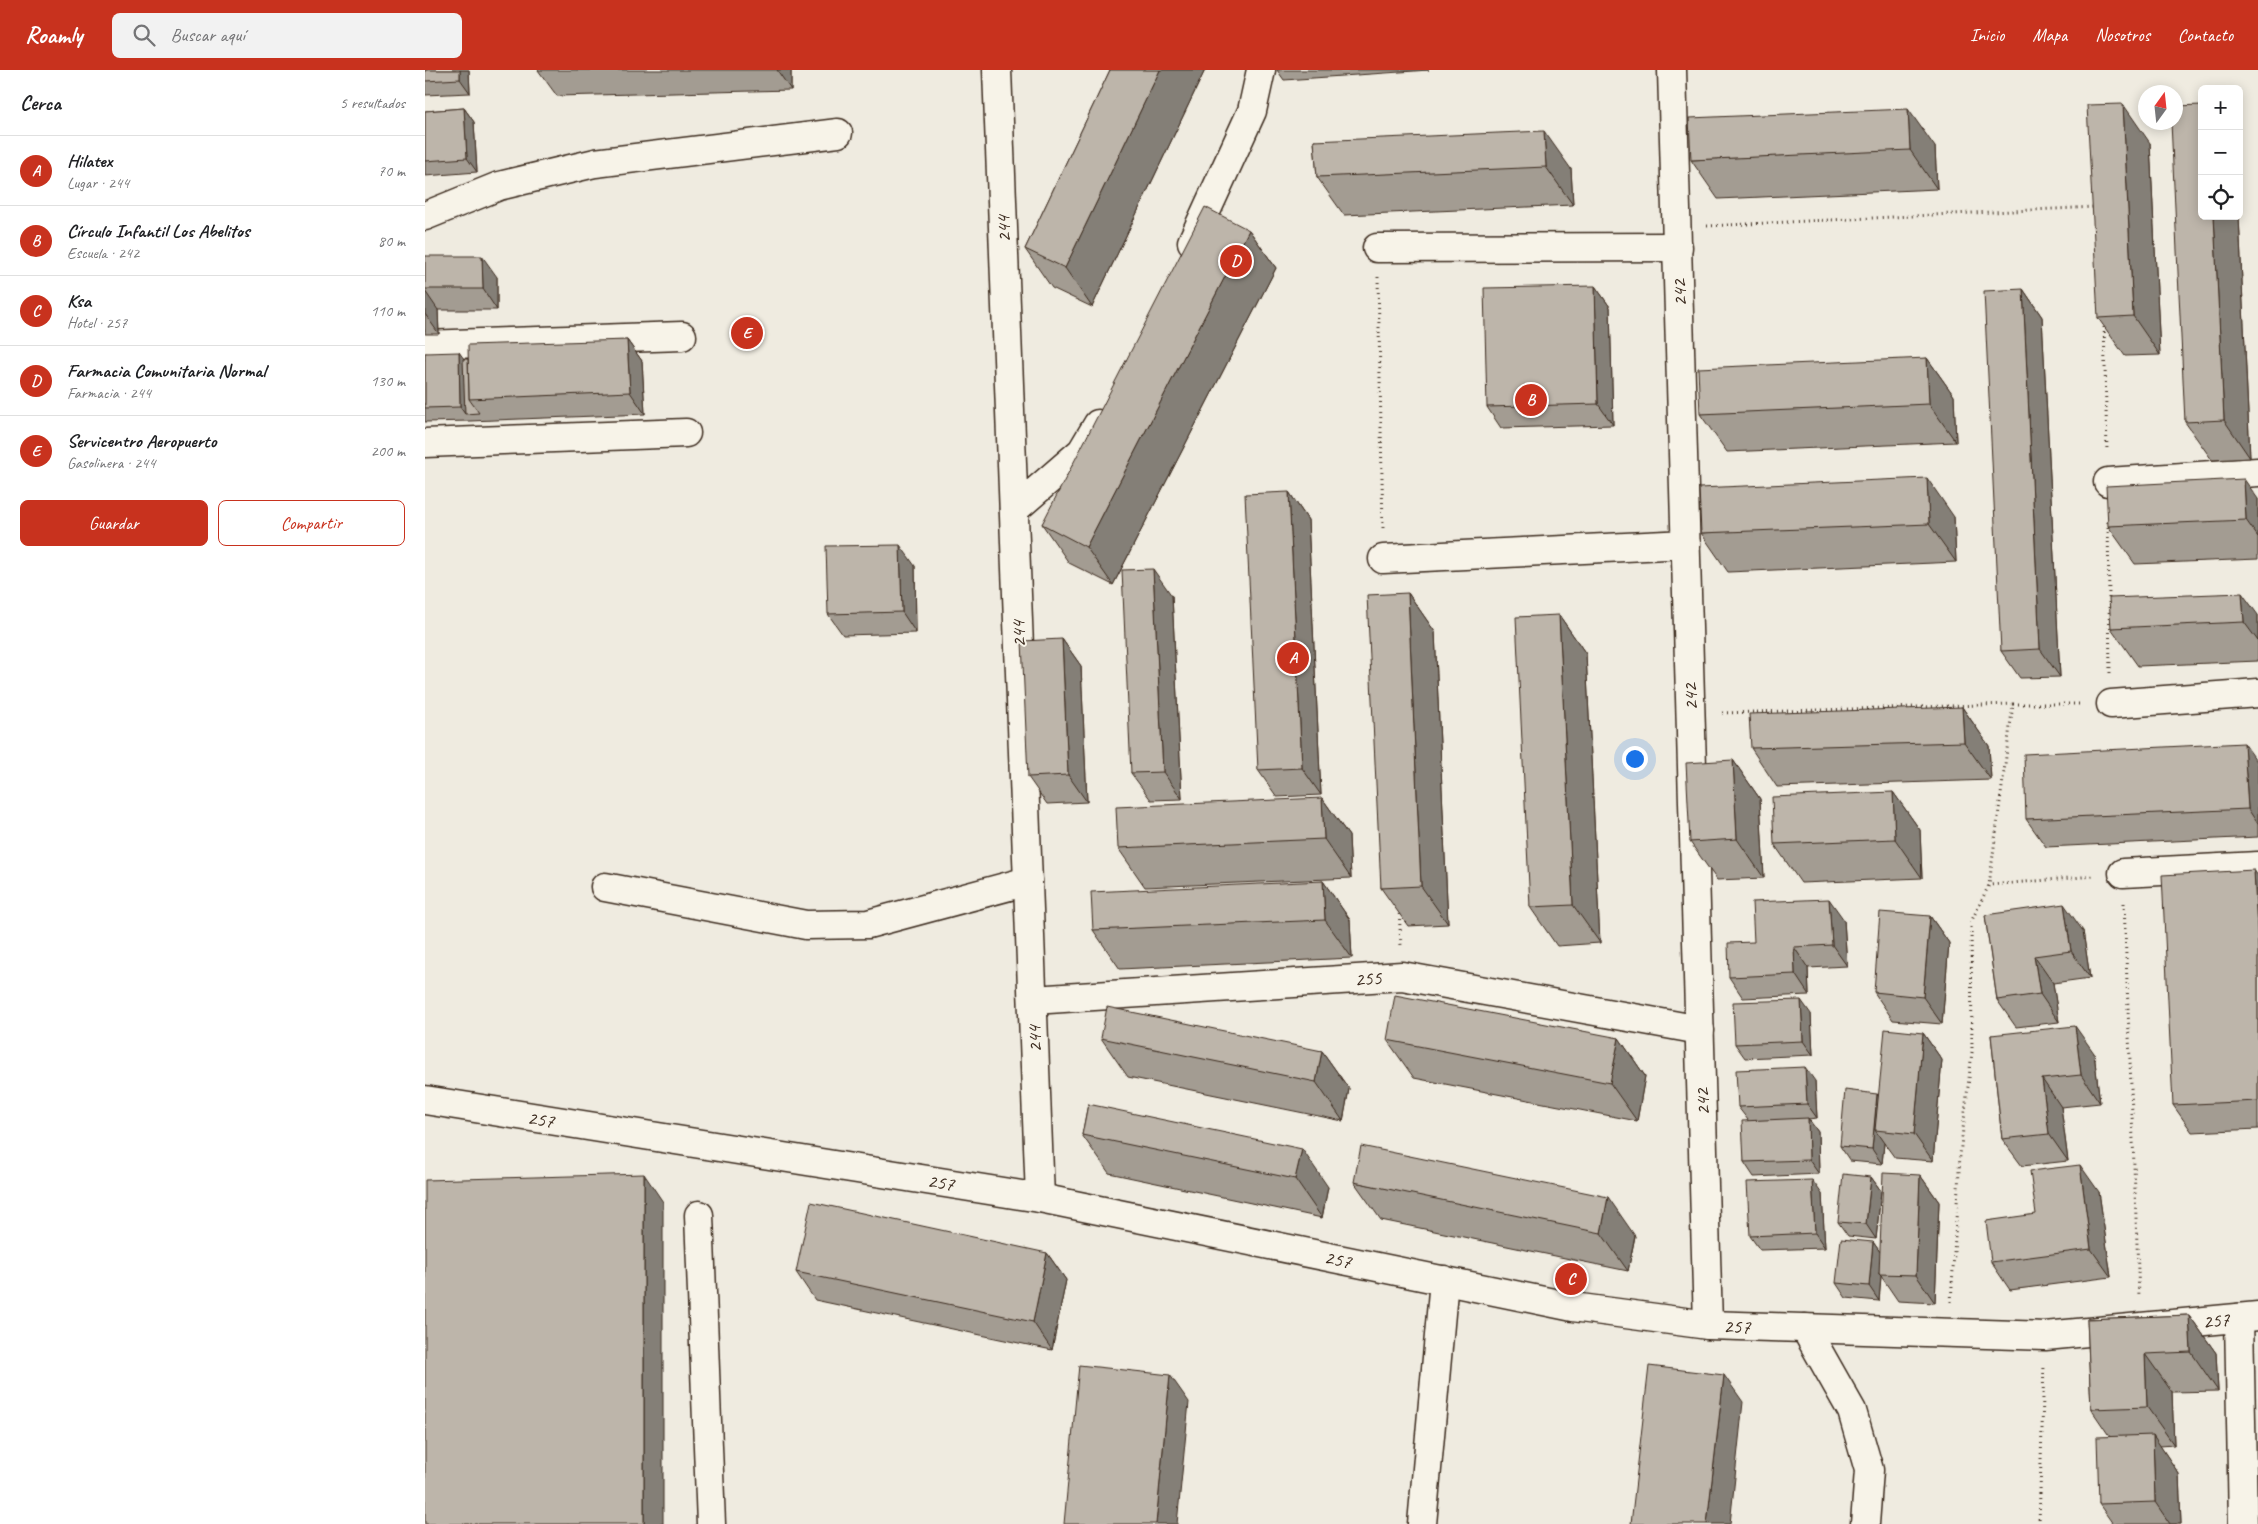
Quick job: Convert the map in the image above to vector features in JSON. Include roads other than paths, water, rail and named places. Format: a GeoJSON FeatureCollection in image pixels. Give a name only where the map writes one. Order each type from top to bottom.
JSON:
{"type":"FeatureCollection","features":[{"type":"Feature","properties":{"kind":"street","name":"244"},"geometry":{"type":"LineString","coordinates":[[997,70],[1040,1198]]}},
{"type":"Feature","properties":{"kind":"street"},"geometry":{"type":"LineString","coordinates":[[1183,260],[1252,112],[1261,70]]}},
{"type":"Feature","properties":{"kind":"street","name":"242"},"geometry":{"type":"LineString","coordinates":[[1673,70],[1708,1325]]}},
{"type":"Feature","properties":{"kind":"street"},"geometry":{"type":"LineString","coordinates":[[425,216],[499,186],[595,163],[838,133]]}},
{"type":"Feature","properties":{"kind":"street"},"geometry":{"type":"LineString","coordinates":[[1377,248],[1677,237]]}},
{"type":"Feature","properties":{"kind":"street"},"geometry":{"type":"LineString","coordinates":[[425,345],[682,336]]}},
{"type":"Feature","properties":{"kind":"street"},"geometry":{"type":"LineString","coordinates":[[1014,510],[1082,451],[1110,404]]}},
{"type":"Feature","properties":{"kind":"street"},"geometry":{"type":"LineString","coordinates":[[425,443],[686,434]]}},
{"type":"Feature","properties":{"kind":"street"},"geometry":{"type":"LineString","coordinates":[[2108,482],[2258,472]]}},
{"type":"Feature","properties":{"kind":"street"},"geometry":{"type":"LineString","coordinates":[[1383,559],[1686,544]]}},
{"type":"Feature","properties":{"kind":"street"},"geometry":{"type":"LineString","coordinates":[[2111,704],[2258,693]]}},
{"type":"Feature","properties":{"kind":"street"},"geometry":{"type":"LineString","coordinates":[[2123,873],[2258,866]]}},
{"type":"Feature","properties":{"kind":"street"},"geometry":{"type":"LineString","coordinates":[[605,887],[806,925],[868,924],[1028,882]]}},
{"type":"Feature","properties":{"kind":"street","name":"255"},"geometry":{"type":"LineString","coordinates":[[1033,1000],[1402,976],[1700,1030]]}},
{"type":"Feature","properties":{"kind":"street","name":"257"},"geometry":{"type":"LineString","coordinates":[[425,1100],[1040,1198],[1573,1307],[1708,1325],[2045,1336],[2249,1317]]}},
{"type":"Feature","properties":{"kind":"street"},"geometry":{"type":"LineString","coordinates":[[699,1215],[711,1524]]}},
{"type":"Feature","properties":{"kind":"street"},"geometry":{"type":"LineString","coordinates":[[1422,1524],[1444,1280]]}},
{"type":"Feature","properties":{"kind":"street"},"geometry":{"type":"LineString","coordinates":[[2243,1524],[2249,1317]]}},
{"type":"Feature","properties":{"kind":"street"},"geometry":{"type":"LineString","coordinates":[[1805,1328],[1852,1411],[1869,1470],[1865,1524]]}},
{"type":"Feature","properties":{"kind":"place","name":"Farmacia Comunitaria Normal"},"geometry":{"type":"Point","coordinates":[1236,261]}},
{"type":"Feature","properties":{"kind":"place","name":"Servicentro Aeropuerto"},"geometry":{"type":"Point","coordinates":[747,333]}},
{"type":"Feature","properties":{"kind":"place","name":"Círculo Infantil Los Abelitos"},"geometry":{"type":"Point","coordinates":[1531,400]}},
{"type":"Feature","properties":{"kind":"place","name":"Hilatex"},"geometry":{"type":"Point","coordinates":[1293,658]}},
{"type":"Feature","properties":{"kind":"place","name":"Ksa"},"geometry":{"type":"Point","coordinates":[1571,1279]}}]}
